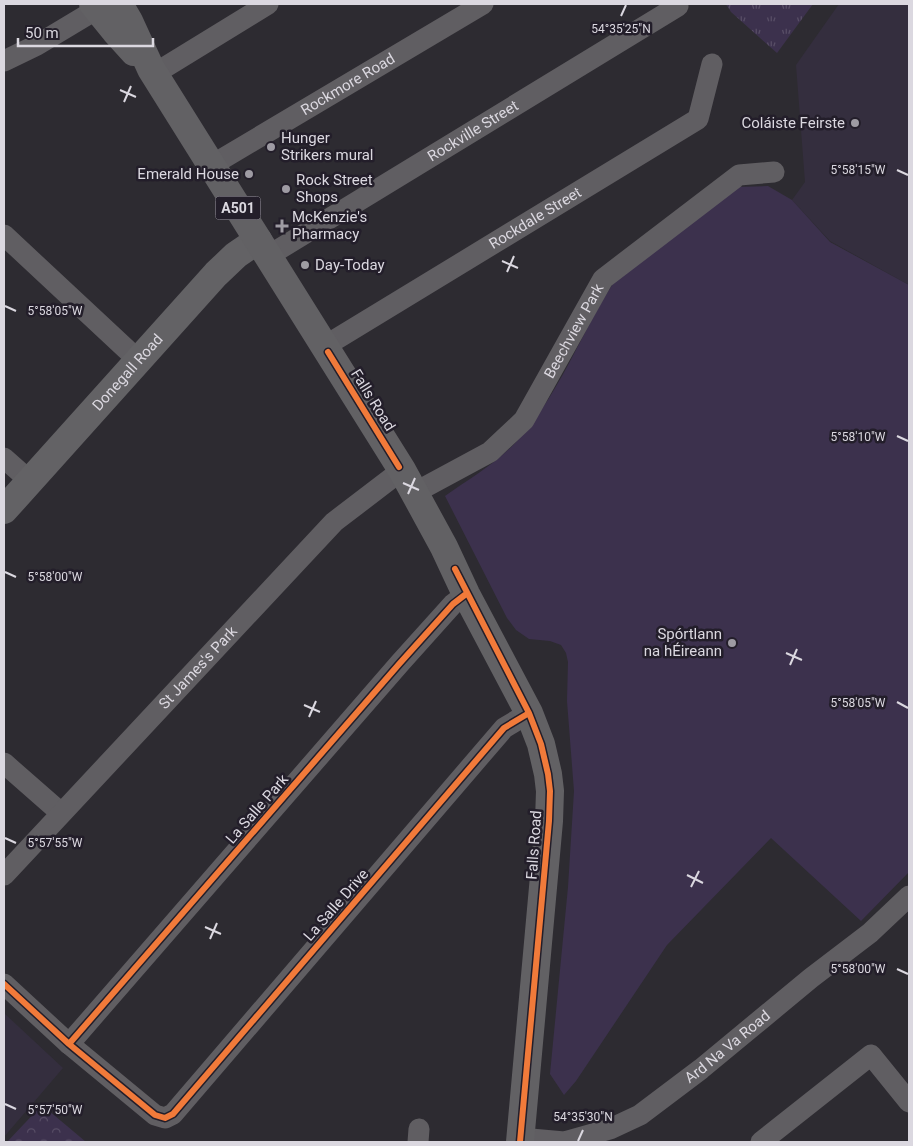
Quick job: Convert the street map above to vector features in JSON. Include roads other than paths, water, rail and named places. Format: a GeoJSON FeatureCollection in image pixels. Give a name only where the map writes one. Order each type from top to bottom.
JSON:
{"type":"FeatureCollection","features":[{"type":"Feature","properties":{"kind":"main road","name":"Falls Road"},"geometry":{"type":"LineString","coordinates":[[110,5],[115,31],[152,71],[408,482],[444,547],[466,594],[529,713],[541,744],[550,791],[549,821],[520,1140]]}},
{"type":"Feature","properties":{"kind":"street"},"geometry":{"type":"LineString","coordinates":[[152,71],[268,4]]}},
{"type":"Feature","properties":{"kind":"street","name":"Rockmore Road"},"geometry":{"type":"LineString","coordinates":[[212,165],[482,4]]}},
{"type":"Feature","properties":{"kind":"street"},"geometry":{"type":"LineString","coordinates":[[4,61],[110,5]]}},
{"type":"Feature","properties":{"kind":"street","name":"Rockville Street"},"geometry":{"type":"LineString","coordinates":[[263,248],[678,6]]}},
{"type":"Feature","properties":{"kind":"street","name":"Rockdale Street"},"geometry":{"type":"LineString","coordinates":[[325,346],[698,119],[712,64]]}},
{"type":"Feature","properties":{"kind":"street","name":"Beechview Park"},"geometry":{"type":"LineString","coordinates":[[408,482],[490,452],[524,420],[603,278],[739,175],[774,172]]}},
{"type":"Feature","properties":{"kind":"street"},"geometry":{"type":"LineString","coordinates":[[4,235],[138,360]]}},
{"type":"Feature","properties":{"kind":"street","name":"Donegall Road"},"geometry":{"type":"LineString","coordinates":[[4,510],[216,274],[236,255],[263,248]]}},
{"type":"Feature","properties":{"kind":"street"},"geometry":{"type":"LineString","coordinates":[[4,458],[30,481]]}},
{"type":"Feature","properties":{"kind":"street","name":"St James's Park"},"geometry":{"type":"LineString","coordinates":[[4,875],[334,522],[408,482]]}},
{"type":"Feature","properties":{"kind":"street","name":"La Salle Park"},"geometry":{"type":"LineString","coordinates":[[69,1044],[400,663],[453,604],[466,594]]}},
{"type":"Feature","properties":{"kind":"street","name":"La Salle Drive"},"geometry":{"type":"LineString","coordinates":[[69,1044],[155,1115],[165,1118],[173,1114],[504,728],[529,713]]}},
{"type":"Feature","properties":{"kind":"street"},"geometry":{"type":"LineString","coordinates":[[4,762],[61,813]]}},
{"type":"Feature","properties":{"kind":"street","name":"Ard Na Va Road"},"geometry":{"type":"LineString","coordinates":[[520,1140],[564,1142],[610,1129],[640,1115],[701,1069],[811,978],[870,933],[909,896]]}},
{"type":"Feature","properties":{"kind":"street"},"geometry":{"type":"LineString","coordinates":[[4,984],[69,1044]]}},
{"type":"Feature","properties":{"kind":"street"},"geometry":{"type":"LineString","coordinates":[[761,1142],[870,1055],[909,1102]]}},
{"type":"Feature","properties":{"kind":"place","name":"Coláiste Feirste"},"geometry":{"type":"Point","coordinates":[855,123]}},
{"type":"Feature","properties":{"kind":"place","name":"Hunger Strikers mural"},"geometry":{"type":"Point","coordinates":[271,147]}},
{"type":"Feature","properties":{"kind":"place","name":"Emerald House"},"geometry":{"type":"Point","coordinates":[249,174]}},
{"type":"Feature","properties":{"kind":"place","name":"Rock Street Shops"},"geometry":{"type":"Point","coordinates":[286,189]}},
{"type":"Feature","properties":{"kind":"place","name":"McKenzie's Pharmacy"},"geometry":{"type":"Point","coordinates":[282,226]}},
{"type":"Feature","properties":{"kind":"place","name":"Day-Today"},"geometry":{"type":"Point","coordinates":[305,265]}},
{"type":"Feature","properties":{"kind":"place","name":"Spórtlann na hÉireann"},"geometry":{"type":"Point","coordinates":[732,643]}}]}
